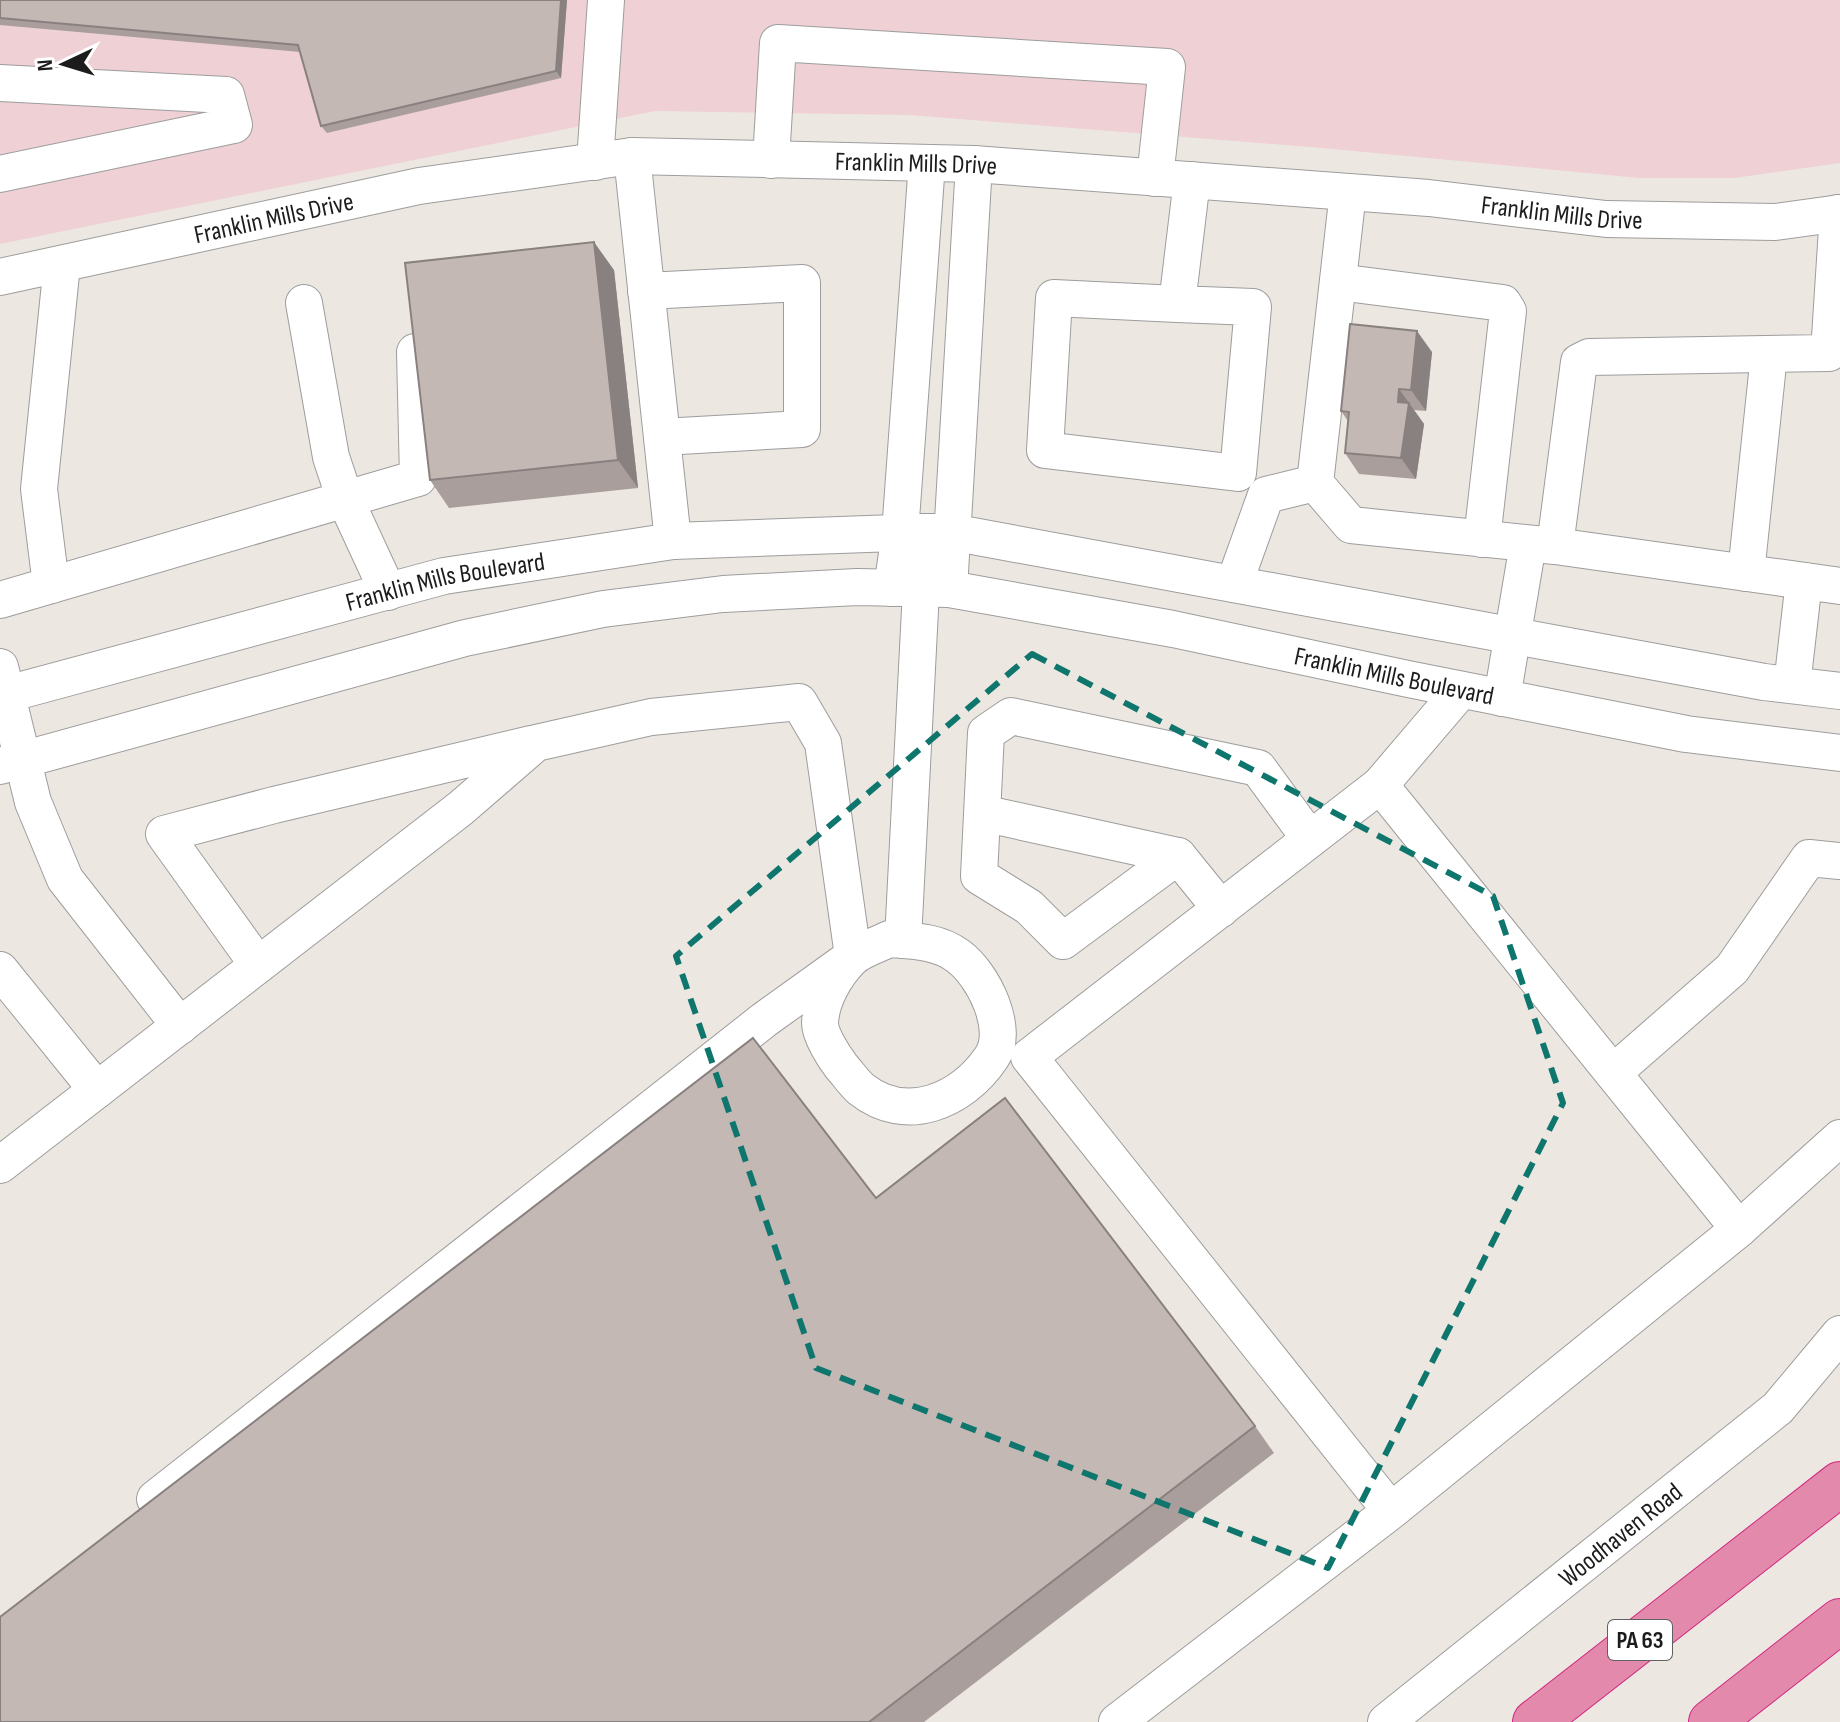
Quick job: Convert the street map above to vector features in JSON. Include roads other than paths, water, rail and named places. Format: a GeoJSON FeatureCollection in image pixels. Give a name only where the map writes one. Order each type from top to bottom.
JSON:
{"type":"FeatureCollection","features":[{"type":"Feature","properties":{"kind":"highway","name":"PA 63"},"geometry":{"type":"LineString","coordinates":[[1535,1722],[1840,1484]]}},
{"type":"Feature","properties":{"kind":"highway"},"geometry":{"type":"LineString","coordinates":[[1711,1722],[1840,1621]]}},
{"type":"Feature","properties":{"kind":"street"},"geometry":{"type":"LineString","coordinates":[[595,162],[606,0]]}},
{"type":"Feature","properties":{"kind":"street"},"geometry":{"type":"LineString","coordinates":[[771,160],[778,43],[1167,67],[1155,178]]}},
{"type":"Feature","properties":{"kind":"street"},"geometry":{"type":"LineString","coordinates":[[0,83],[226,95],[234,125],[0,174]]}},
{"type":"Feature","properties":{"kind":"street"},"geometry":{"type":"LineString","coordinates":[[632,156],[673,541]]}},
{"type":"Feature","properties":{"kind":"street","name":"Franklin Mills Drive"},"geometry":{"type":"LineString","coordinates":[[0,277],[419,186],[632,156],[974,164],[1439,199],[1606,219],[1775,222],[1839,213]]}},
{"type":"Feature","properties":{"kind":"street"},"geometry":{"type":"LineString","coordinates":[[921,588],[925,533],[927,163]]}},
{"type":"Feature","properties":{"kind":"street"},"geometry":{"type":"LineString","coordinates":[[903,940],[925,533],[974,164]]}},
{"type":"Feature","properties":{"kind":"street"},"geometry":{"type":"LineString","coordinates":[[1177,304],[1192,180]]}},
{"type":"Feature","properties":{"kind":"street"},"geometry":{"type":"LineString","coordinates":[[1348,192],[1315,483],[1351,525],[1542,545],[1840,586]]}},
{"type":"Feature","properties":{"kind":"street"},"geometry":{"type":"LineString","coordinates":[[1502,698],[1512,635],[1542,545],[1579,362],[1589,357],[1835,352],[1839,213]]}},
{"type":"Feature","properties":{"kind":"street"},"geometry":{"type":"LineString","coordinates":[[51,585],[39,489],[62,264]]}},
{"type":"Feature","properties":{"kind":"street"},"geometry":{"type":"LineString","coordinates":[[1338,282],[1503,303],[1508,311],[1482,539]]}},
{"type":"Feature","properties":{"kind":"street"},"geometry":{"type":"LineString","coordinates":[[646,291],[802,283],[802,429],[662,437]]}},
{"type":"Feature","properties":{"kind":"street"},"geometry":{"type":"LineString","coordinates":[[1238,473],[1253,307],[1054,298],[1045,450],[1238,473],[1266,495]]}},
{"type":"Feature","properties":{"kind":"street"},"geometry":{"type":"LineString","coordinates":[[304,303],[331,457],[345,499],[388,592]]}},
{"type":"Feature","properties":{"kind":"street"},"geometry":{"type":"LineString","coordinates":[[0,600],[418,478],[415,352]]}},
{"type":"Feature","properties":{"kind":"street"},"geometry":{"type":"LineString","coordinates":[[1746,573],[1769,355]]}},
{"type":"Feature","properties":{"kind":"street"},"geometry":{"type":"LineString","coordinates":[[1266,495],[1315,483]]}},
{"type":"Feature","properties":{"kind":"street"},"geometry":{"type":"LineString","coordinates":[[1234,584],[1266,495]]}},
{"type":"Feature","properties":{"kind":"street","name":"Franklin Mills Boulevard"},"geometry":{"type":"LineString","coordinates":[[2,686],[444,576],[673,541],[925,533],[1840,691]]}},
{"type":"Feature","properties":{"kind":"street"},"geometry":{"type":"LineString","coordinates":[[1792,685],[1804,581]]}},
{"type":"Feature","properties":{"kind":"street","name":"Franklin Mills Boulevard"},"geometry":{"type":"LineString","coordinates":[[11,763],[465,638],[603,609],[723,594],[857,587],[921,588],[1173,629],[1686,734],[1840,753]]}},
{"type":"Feature","properties":{"kind":"street"},"geometry":{"type":"LineString","coordinates":[[2,686],[11,763],[33,802],[65,879],[180,1026]]}},
{"type":"Feature","properties":{"kind":"street"},"geometry":{"type":"LineString","coordinates":[[258,965],[164,834],[289,801],[651,717],[799,702],[823,743],[853,956],[828,991],[820,1025],[836,1059],[860,1088],[886,1104],[917,1108],[950,1097],[1221,909],[1380,785],[1461,690]]}},
{"type":"Feature","properties":{"kind":"street"},"geometry":{"type":"LineString","coordinates":[[1178,856],[1063,941],[1029,907],[979,876],[986,733],[1011,716],[1258,768],[1310,839]]}},
{"type":"Feature","properties":{"kind":"street"},"geometry":{"type":"LineString","coordinates":[[0,1165],[461,808],[536,743]]}},
{"type":"Feature","properties":{"kind":"street"},"geometry":{"type":"LineString","coordinates":[[1380,785],[1739,1229]]}},
{"type":"Feature","properties":{"kind":"street"},"geometry":{"type":"LineString","coordinates":[[982,813],[1178,856],[1221,909]]}},
{"type":"Feature","properties":{"kind":"street"},"geometry":{"type":"LineString","coordinates":[[1613,1073],[1732,969],[1809,858],[1840,861]]}},
{"type":"Feature","properties":{"kind":"street"},"geometry":{"type":"LineString","coordinates":[[124,1523],[764,1020],[853,956],[889,939],[925,941],[959,956],[985,988],[1012,1055],[1391,1511]]}},
{"type":"Feature","properties":{"kind":"street"},"geometry":{"type":"LineString","coordinates":[[0,970],[97,1090]]}},
{"type":"Feature","properties":{"kind":"street"},"geometry":{"type":"LineString","coordinates":[[1117,1722],[1391,1511],[1739,1229],[1840,1138]]}},
{"type":"Feature","properties":{"kind":"street","name":"Woodhaven Road"},"geometry":{"type":"LineString","coordinates":[[1386,1722],[1778,1408],[1840,1334]]}}]}
